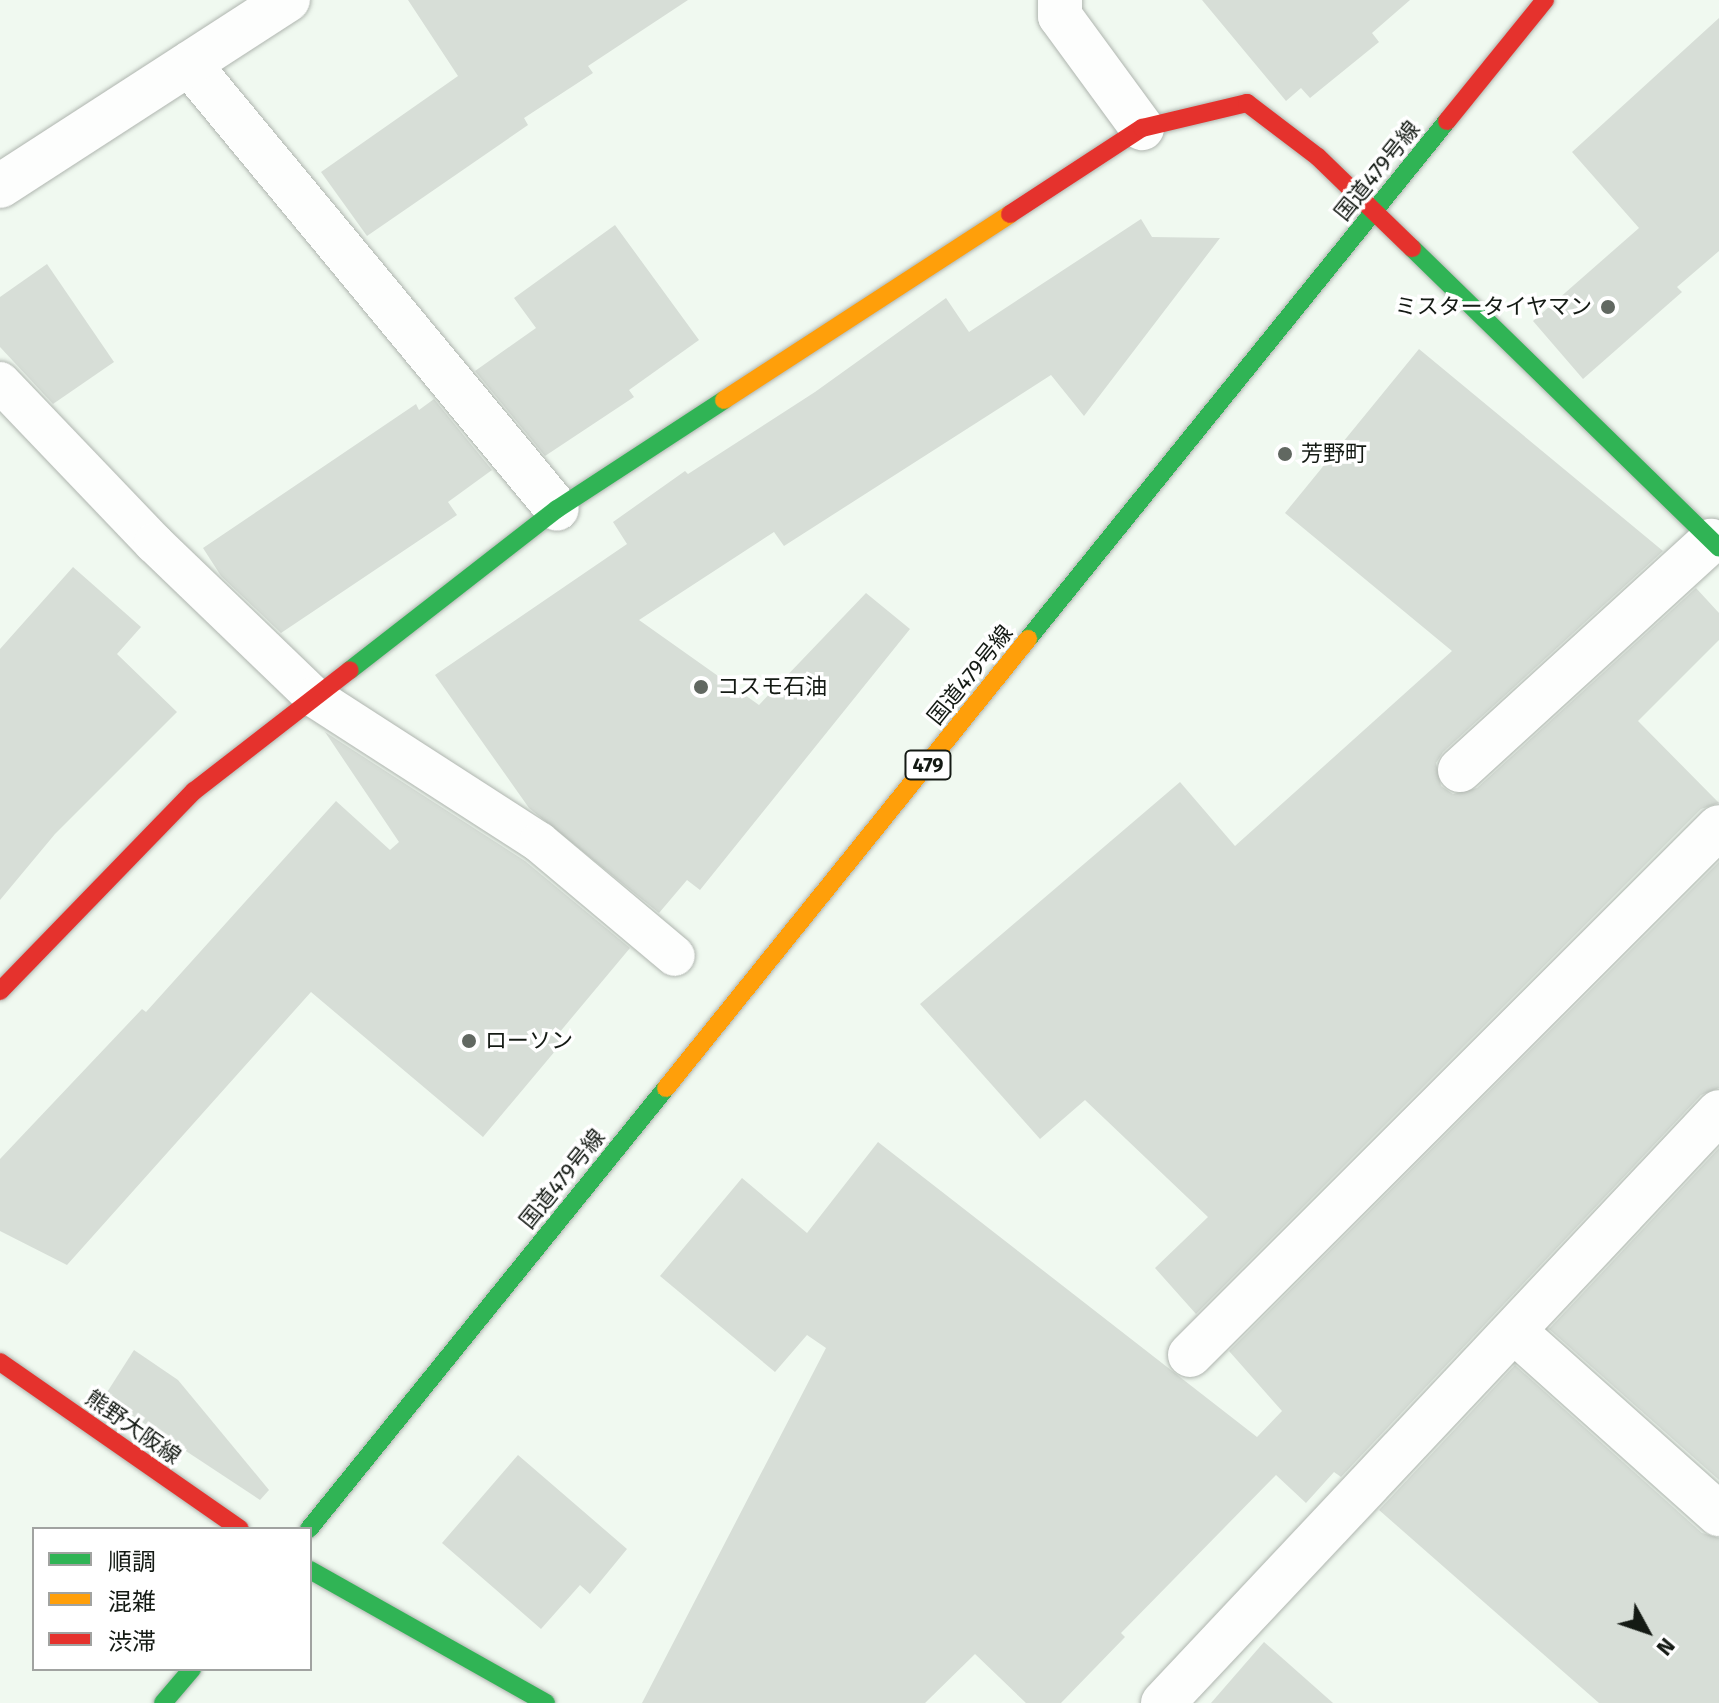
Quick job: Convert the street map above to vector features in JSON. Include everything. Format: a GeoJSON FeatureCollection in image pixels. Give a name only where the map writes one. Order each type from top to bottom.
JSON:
{"type":"FeatureCollection","features":[{"type":"Feature","properties":{"kind":"main road","name":"国道479号線"},"geometry":{"type":"LineString","coordinates":[[311,1527],[1545,0]]}},
{"type":"Feature","properties":{"kind":"main road"},"geometry":{"type":"LineString","coordinates":[[0,991],[194,791],[557,509],[1142,128],[1247,103],[1318,157],[1373,214],[1715,544]]}},
{"type":"Feature","properties":{"kind":"main road","name":"熊野大阪線"},"geometry":{"type":"LineString","coordinates":[[0,1362],[237,1527]]}},
{"type":"Feature","properties":{"kind":"main road"},"geometry":{"type":"LineString","coordinates":[[312,1571],[546,1703]]}},
{"type":"Feature","properties":{"kind":"main road"},"geometry":{"type":"LineString","coordinates":[[163,1703],[190,1671]]}},
{"type":"Feature","properties":{"kind":"street"},"geometry":{"type":"LineString","coordinates":[[0,186],[288,0]]}},
{"type":"Feature","properties":{"kind":"street"},"geometry":{"type":"LineString","coordinates":[[1060,0],[1060,16],[1142,128]]}},
{"type":"Feature","properties":{"kind":"street"},"geometry":{"type":"LineString","coordinates":[[189,64],[557,509]]}},
{"type":"Feature","properties":{"kind":"street"},"geometry":{"type":"LineString","coordinates":[[1460,770],[1715,544]]}},
{"type":"Feature","properties":{"kind":"street"},"geometry":{"type":"LineString","coordinates":[[1190,1355],[1719,827]]}},
{"type":"Feature","properties":{"kind":"street"},"geometry":{"type":"LineString","coordinates":[[1163,1703],[1514,1331],[1712,1134]]}},
{"type":"Feature","properties":{"kind":"street"},"geometry":{"type":"LineString","coordinates":[[1514,1331],[1719,1514]]}},
{"type":"Feature","properties":{"kind":"lane"},"geometry":{"type":"LineString","coordinates":[[0,382],[154,543],[314,697],[539,842],[675,956]]}},
{"type":"Feature","properties":{"kind":"building"},"geometry":{"type":"Polygon","coordinates":[[[408,0],[688,0],[588,66],[593,73],[524,118],[528,125],[367,236],[321,172],[458,76],[408,0]]]}},
{"type":"Feature","properties":{"kind":"building"},"geometry":{"type":"Polygon","coordinates":[[[1202,0],[1410,0],[1372,33],[1379,42],[1310,98],[1301,88],[1286,101],[1202,0]]]}},
{"type":"Feature","properties":{"kind":"building"},"geometry":{"type":"Polygon","coordinates":[[[1719,18],[1719,251],[1677,287],[1682,292],[1583,379],[1533,321],[1639,228],[1572,152],[1719,18]]]}},
{"type":"Feature","properties":{"kind":"building"},"geometry":{"type":"Polygon","coordinates":[[[1141,219],[1152,237],[1220,238],[1084,416],[1051,375],[784,546],[774,532],[639,620],[759,705],[866,593],[910,629],[700,890],[687,880],[659,913],[529,808],[435,675],[627,544],[613,522],[685,471],[688,474],[815,392],[946,298],[969,332],[1141,219]]]}},
{"type":"Feature","properties":{"kind":"building"},"geometry":{"type":"Polygon","coordinates":[[[615,225],[699,340],[629,390],[634,397],[545,456],[475,371],[536,328],[514,298],[615,225]]]}},
{"type":"Feature","properties":{"kind":"building"},"geometry":{"type":"Polygon","coordinates":[[[47,264],[114,362],[53,404],[0,347],[0,297],[47,264]]]}},
{"type":"Feature","properties":{"kind":"building"},"geometry":{"type":"Polygon","coordinates":[[[1419,349],[1663,551],[1443,752],[1436,763],[1441,786],[1453,794],[1477,788],[1696,588],[1719,613],[1719,640],[1638,721],[1719,803],[1701,809],[1196,1314],[1155,1268],[1208,1217],[1085,1100],[1040,1139],[920,1004],[1180,782],[1235,846],[1452,651],[1285,513],[1419,349]]]}},
{"type":"Feature","properties":{"kind":"building"},"geometry":{"type":"Polygon","coordinates":[[[434,399],[492,470],[448,502],[457,515],[281,633],[221,576],[203,548],[416,404],[419,410],[434,399]]]}},
{"type":"Feature","properties":{"kind":"building"},"geometry":{"type":"Polygon","coordinates":[[[73,567],[141,627],[117,654],[177,712],[55,834],[0,900],[0,649],[73,567]]]}},
{"type":"Feature","properties":{"kind":"building"},"geometry":{"type":"Polygon","coordinates":[[[325,732],[525,861],[630,948],[559,1033],[566,1038],[483,1137],[311,992],[67,1265],[0,1231],[0,1159],[142,1009],[146,1012],[336,801],[390,850],[399,842],[325,732]]]}},
{"type":"Feature","properties":{"kind":"building"},"geometry":{"type":"Polygon","coordinates":[[[1719,862],[1719,1088],[1701,1095],[1341,1477],[1334,1472],[1306,1503],[1276,1475],[1121,1633],[1125,1637],[1061,1703],[1026,1703],[975,1654],[925,1703],[642,1703],[826,1348],[807,1335],[775,1372],[660,1276],[742,1178],[807,1233],[878,1142],[1257,1437],[1282,1411],[1229,1351],[1719,862]]]}},
{"type":"Feature","properties":{"kind":"building"},"geometry":{"type":"Polygon","coordinates":[[[1719,1148],[1719,1480],[1549,1329],[1719,1148]]]}},
{"type":"Feature","properties":{"kind":"building"},"geometry":{"type":"Polygon","coordinates":[[[134,1350],[178,1380],[269,1490],[260,1500],[104,1397],[134,1350]]]}},
{"type":"Feature","properties":{"kind":"building"},"geometry":{"type":"Polygon","coordinates":[[[1515,1365],[1702,1533],[1719,1538],[1719,1703],[1599,1703],[1379,1510],[1515,1365]]]}},
{"type":"Feature","properties":{"kind":"building"},"geometry":{"type":"Polygon","coordinates":[[[518,1455],[627,1549],[590,1594],[580,1585],[541,1629],[442,1543],[518,1455]]]}},
{"type":"Feature","properties":{"kind":"building"},"geometry":{"type":"Polygon","coordinates":[[[1264,1642],[1333,1703],[1211,1703],[1264,1642]]]}},
{"type":"Feature","properties":{"kind":"traffic: fast"},"geometry":{"type":"LineString","coordinates":[[1028,639],[1447,121]]}},
{"type":"Feature","properties":{"kind":"traffic: fast"},"geometry":{"type":"LineString","coordinates":[[1412,248],[1719,548]]}},
{"type":"Feature","properties":{"kind":"traffic: fast"},"geometry":{"type":"LineString","coordinates":[[350,670],[557,509],[724,400]]}},
{"type":"Feature","properties":{"kind":"traffic: fast"},"geometry":{"type":"LineString","coordinates":[[311,1527],[666,1088]]}},
{"type":"Feature","properties":{"kind":"traffic: fast"},"geometry":{"type":"LineString","coordinates":[[312,1571],[546,1703]]}},
{"type":"Feature","properties":{"kind":"traffic: fast"},"geometry":{"type":"LineString","coordinates":[[163,1703],[190,1671]]}},
{"type":"Feature","properties":{"kind":"traffic: slow"},"geometry":{"type":"LineString","coordinates":[[724,400],[1010,214]]}},
{"type":"Feature","properties":{"kind":"traffic: slow"},"geometry":{"type":"LineString","coordinates":[[666,1088],[1028,639]]}},
{"type":"Feature","properties":{"kind":"traffic: jam"},"geometry":{"type":"LineString","coordinates":[[1447,121],[1545,0]]}},
{"type":"Feature","properties":{"kind":"traffic: jam"},"geometry":{"type":"LineString","coordinates":[[1010,214],[1142,128],[1247,103],[1318,157],[1412,248]]}},
{"type":"Feature","properties":{"kind":"traffic: jam"},"geometry":{"type":"LineString","coordinates":[[0,991],[194,791],[350,670]]}},
{"type":"Feature","properties":{"kind":"traffic: jam"},"geometry":{"type":"LineString","coordinates":[[0,1362],[237,1527]]}},
{"type":"Feature","properties":{"kind":"place","name":"ミスタータイヤマン"},"geometry":{"type":"Point","coordinates":[1608,307]}},
{"type":"Feature","properties":{"kind":"place","name":"芳野町"},"geometry":{"type":"Point","coordinates":[1285,454]}},
{"type":"Feature","properties":{"kind":"place","name":"コスモ石油"},"geometry":{"type":"Point","coordinates":[701,687]}},
{"type":"Feature","properties":{"kind":"place","name":"ローソン"},"geometry":{"type":"Point","coordinates":[469,1041]}}]}
